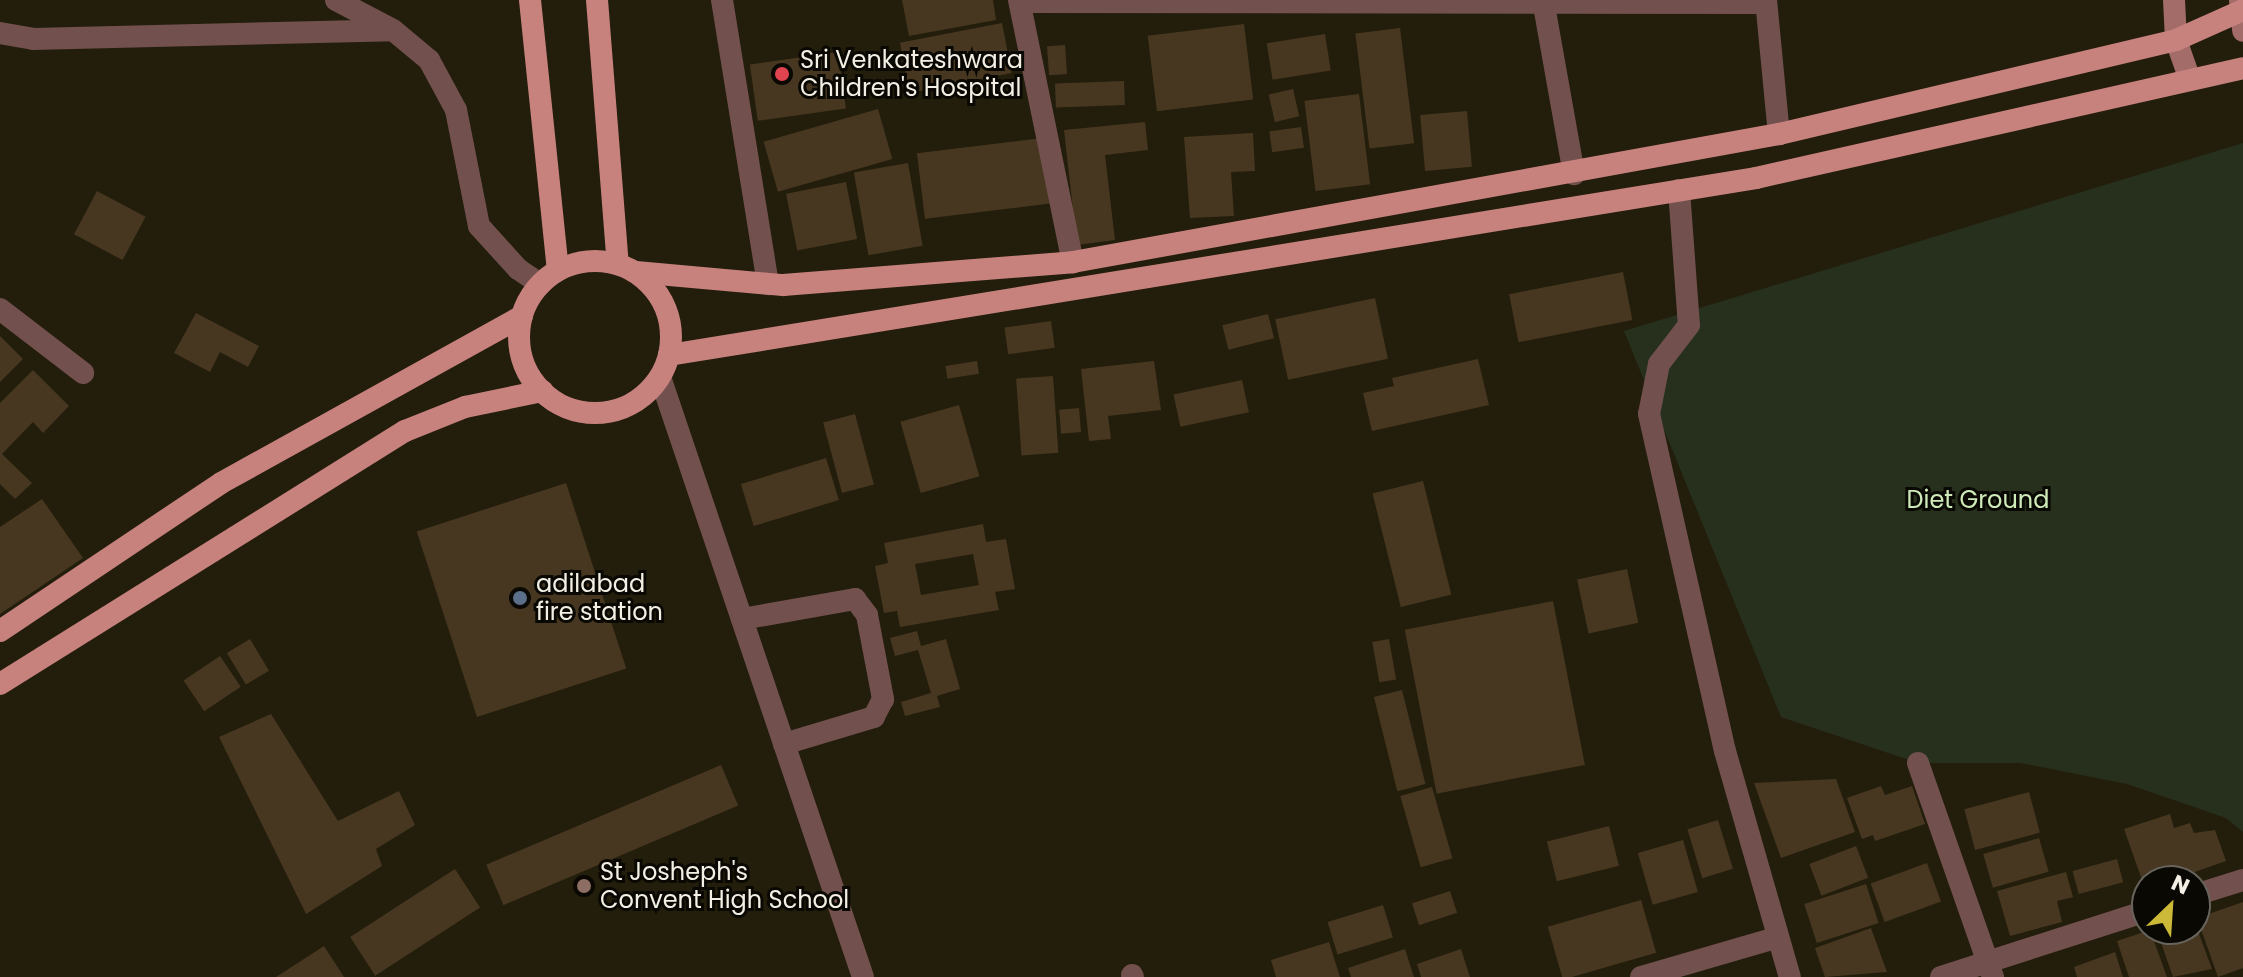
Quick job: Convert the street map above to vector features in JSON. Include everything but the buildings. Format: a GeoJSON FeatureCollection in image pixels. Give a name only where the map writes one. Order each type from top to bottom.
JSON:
{"type":"FeatureCollection","features":[{"type":"Feature","properties":{"kind":"main road"},"geometry":{"type":"LineString","coordinates":[[530,0],[558,270]]}},
{"type":"Feature","properties":{"kind":"main road"},"geometry":{"type":"LineString","coordinates":[[597,0],[627,268],[666,309],[669,355],[660,377],[646,394],[604,412],[581,412],[542,391],[521,356],[522,316],[540,284],[558,270],[590,261],[627,268],[768,284],[879,281],[1073,262],[1574,174],[1779,134],[2176,40],[2242,13]]}},
{"type":"Feature","properties":{"kind":"main road"},"geometry":{"type":"LineString","coordinates":[[2174,0],[2176,40],[2190,80]]}},
{"type":"Feature","properties":{"kind":"main road"},"geometry":{"type":"LineString","coordinates":[[669,355],[1679,190],[1838,161],[2243,68]]}},
{"type":"Feature","properties":{"kind":"main road"},"geometry":{"type":"LineString","coordinates":[[0,631],[221,483],[522,316]]}},
{"type":"Feature","properties":{"kind":"main road"},"geometry":{"type":"LineString","coordinates":[[0,684],[405,431],[465,407],[542,391]]}},
{"type":"Feature","properties":{"kind":"street"},"geometry":{"type":"LineString","coordinates":[[336,0],[393,30],[429,60],[456,110],[479,226],[518,269],[540,284]]}},
{"type":"Feature","properties":{"kind":"street"},"geometry":{"type":"LineString","coordinates":[[722,0],[768,284]]}},
{"type":"Feature","properties":{"kind":"street"},"geometry":{"type":"LineString","coordinates":[[1073,262],[1020,1],[1766,1],[1779,134]]}},
{"type":"Feature","properties":{"kind":"street"},"geometry":{"type":"LineString","coordinates":[[1543,2],[1574,174]]}},
{"type":"Feature","properties":{"kind":"street"},"geometry":{"type":"LineString","coordinates":[[0,33],[33,39],[393,30]]}},
{"type":"Feature","properties":{"kind":"street"},"geometry":{"type":"LineString","coordinates":[[1679,190],[1689,325],[1659,364],[1649,414],[1725,751],[1775,938],[1790,977]]}},
{"type":"Feature","properties":{"kind":"street"},"geometry":{"type":"LineString","coordinates":[[0,309],[83,373]]}},
{"type":"Feature","properties":{"kind":"street"},"geometry":{"type":"LineString","coordinates":[[660,377],[863,977]]}},
{"type":"Feature","properties":{"kind":"street"},"geometry":{"type":"LineString","coordinates":[[742,619],[855,599],[867,615],[883,699],[874,717],[784,744]]}},
{"type":"Feature","properties":{"kind":"street"},"geometry":{"type":"LineString","coordinates":[[1918,763],[1990,969]]}},
{"type":"Feature","properties":{"kind":"street"},"geometry":{"type":"LineString","coordinates":[[2211,890],[2243,880]]}},
{"type":"Feature","properties":{"kind":"street"},"geometry":{"type":"LineString","coordinates":[[1941,977],[1990,969],[2131,917]]}},
{"type":"Feature","properties":{"kind":"street"},"geometry":{"type":"LineString","coordinates":[[1641,977],[1775,938]]}},
{"type":"Feature","properties":{"kind":"green space","name":"Diet Ground"},"geometry":{"type":"Polygon","coordinates":[[[2243,143],[2243,832],[2226,818],[2127,784],[2020,763],[1918,763],[1781,717],[1624,331],[2243,143]]]}},
{"type":"Feature","properties":{"kind":"place","name":"Sri Venkateshwara Children's Hospital"},"geometry":{"type":"Point","coordinates":[782,74]}},
{"type":"Feature","properties":{"kind":"place","name":"adilabad fire station"},"geometry":{"type":"Point","coordinates":[520,598]}},
{"type":"Feature","properties":{"kind":"place","name":"St Josheph's Convent High School"},"geometry":{"type":"Point","coordinates":[584,886]}}]}
